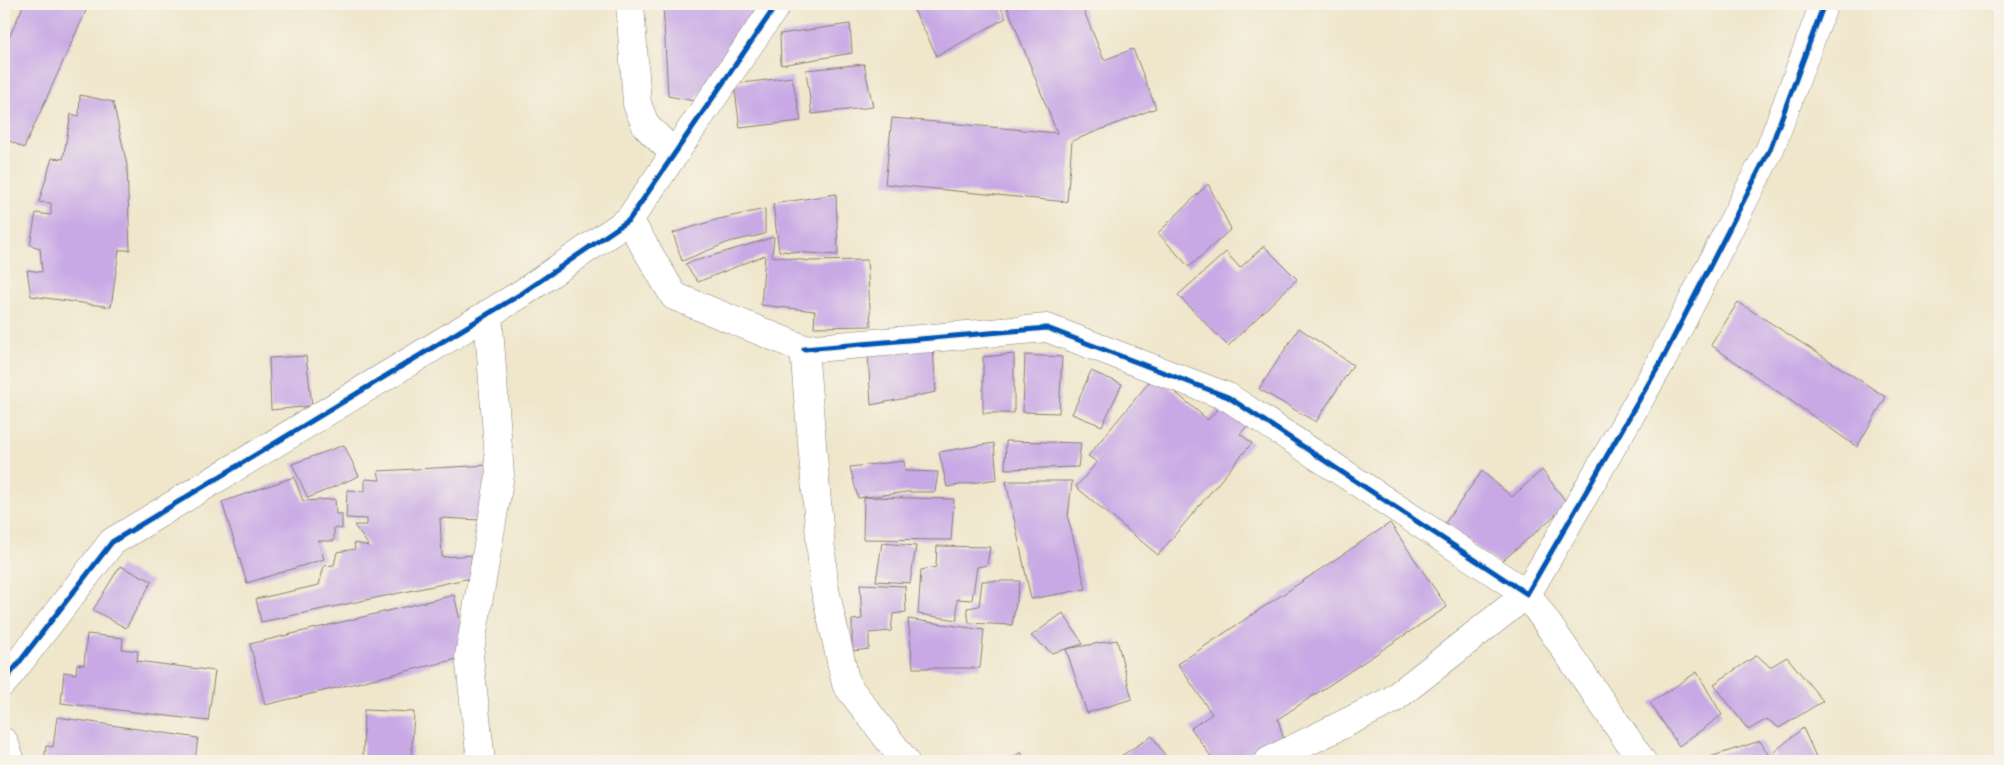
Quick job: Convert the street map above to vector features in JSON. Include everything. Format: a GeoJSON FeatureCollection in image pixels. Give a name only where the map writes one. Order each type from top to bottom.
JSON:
{"type":"FeatureCollection","features":[{"type":"Feature","properties":{"kind":"street"},"geometry":{"type":"LineString","coordinates":[[630,4],[637,104],[646,126],[675,154]]}},
{"type":"Feature","properties":{"kind":"street"},"geometry":{"type":"LineString","coordinates":[[4,682],[112,542],[521,294],[629,220],[777,4]]}},
{"type":"Feature","properties":{"kind":"street"},"geometry":{"type":"LineString","coordinates":[[1269,761],[1392,700],[1527,594],[1661,362],[1770,149],[1824,4]]}},
{"type":"Feature","properties":{"kind":"street"},"geometry":{"type":"LineString","coordinates":[[629,220],[674,296],[804,349],[1047,328],[1228,397],[1527,594],[1642,761]]}},
{"type":"Feature","properties":{"kind":"street"},"geometry":{"type":"LineString","coordinates":[[481,761],[469,656],[500,475],[488,314]]}},
{"type":"Feature","properties":{"kind":"street"},"geometry":{"type":"LineString","coordinates":[[804,349],[824,585],[846,684],[905,761]]}},
{"type":"Feature","properties":{"kind":"street"},"geometry":{"type":"LineString","coordinates":[[4,742],[11,761]]}},
{"type":"Feature","properties":{"kind":"building"},"geometry":{"type":"Polygon","coordinates":[[[24,4],[89,4],[24,148],[4,138],[4,49],[24,4]]]}},
{"type":"Feature","properties":{"kind":"building"},"geometry":{"type":"Polygon","coordinates":[[[663,4],[769,4],[694,101],[668,96],[663,4]]]}},
{"type":"Feature","properties":{"kind":"building"},"geometry":{"type":"Polygon","coordinates":[[[911,4],[999,4],[1006,18],[937,56],[911,4]]]}},
{"type":"Feature","properties":{"kind":"building"},"geometry":{"type":"Polygon","coordinates":[[[1006,4],[1081,4],[1104,60],[1133,49],[1156,108],[1072,141],[1067,202],[885,184],[892,118],[1057,133],[1006,4]]]}},
{"type":"Feature","properties":{"kind":"building"},"geometry":{"type":"Polygon","coordinates":[[[850,24],[852,53],[781,65],[780,34],[850,24]]]}},
{"type":"Feature","properties":{"kind":"building"},"geometry":{"type":"Polygon","coordinates":[[[864,64],[873,107],[812,114],[806,70],[864,64]]]}},
{"type":"Feature","properties":{"kind":"building"},"geometry":{"type":"Polygon","coordinates":[[[792,77],[801,121],[740,128],[734,84],[792,77]]]}},
{"type":"Feature","properties":{"kind":"building"},"geometry":{"type":"Polygon","coordinates":[[[80,95],[113,102],[127,165],[130,250],[119,250],[111,307],[31,296],[27,270],[42,272],[40,248],[30,245],[36,213],[51,215],[51,203],[39,202],[52,158],[63,159],[71,114],[79,116],[80,95]]]}},
{"type":"Feature","properties":{"kind":"building"},"geometry":{"type":"Polygon","coordinates":[[[1208,184],[1231,229],[1189,267],[1158,233],[1208,184]]]}},
{"type":"Feature","properties":{"kind":"building"},"geometry":{"type":"Polygon","coordinates":[[[836,194],[838,255],[779,251],[773,204],[836,194]]]}},
{"type":"Feature","properties":{"kind":"building"},"geometry":{"type":"Polygon","coordinates":[[[765,209],[765,234],[729,242],[682,261],[673,233],[719,219],[765,209]]]}},
{"type":"Feature","properties":{"kind":"building"},"geometry":{"type":"Polygon","coordinates":[[[774,237],[772,256],[809,261],[867,260],[871,326],[814,327],[815,311],[761,305],[765,255],[698,282],[685,264],[774,237]]]}},
{"type":"Feature","properties":{"kind":"building"},"geometry":{"type":"Polygon","coordinates":[[[1264,246],[1297,279],[1228,346],[1178,295],[1226,252],[1240,268],[1264,246]]]}},
{"type":"Feature","properties":{"kind":"building"},"geometry":{"type":"Polygon","coordinates":[[[1738,302],[1886,397],[1857,447],[1711,345],[1738,302]]]}},
{"type":"Feature","properties":{"kind":"building"},"geometry":{"type":"Polygon","coordinates":[[[1299,328],[1353,365],[1316,422],[1259,389],[1299,328]]]}},
{"type":"Feature","properties":{"kind":"building"},"geometry":{"type":"Polygon","coordinates":[[[933,347],[936,392],[871,405],[868,354],[933,347]]]}},
{"type":"Feature","properties":{"kind":"building"},"geometry":{"type":"Polygon","coordinates":[[[1014,354],[1014,413],[983,413],[983,357],[1014,354]]]}},
{"type":"Feature","properties":{"kind":"building"},"geometry":{"type":"Polygon","coordinates":[[[1025,355],[1062,357],[1059,413],[1023,412],[1025,355]]]}},
{"type":"Feature","properties":{"kind":"building"},"geometry":{"type":"Polygon","coordinates":[[[306,356],[312,406],[271,410],[269,358],[306,356]]]}},
{"type":"Feature","properties":{"kind":"building"},"geometry":{"type":"Polygon","coordinates":[[[1091,371],[1122,384],[1102,426],[1072,414],[1091,371]]]}},
{"type":"Feature","properties":{"kind":"building"},"geometry":{"type":"Polygon","coordinates":[[[1155,375],[1208,420],[1228,397],[1253,419],[1240,434],[1252,443],[1158,555],[1076,487],[1097,462],[1088,456],[1155,375]]]}},
{"type":"Feature","properties":{"kind":"building"},"geometry":{"type":"Polygon","coordinates":[[[1006,441],[1081,443],[1078,467],[1005,469],[1006,441]]]}},
{"type":"Feature","properties":{"kind":"building"},"geometry":{"type":"Polygon","coordinates":[[[994,443],[997,479],[947,487],[939,452],[994,443]]]}},
{"type":"Feature","properties":{"kind":"building"},"geometry":{"type":"Polygon","coordinates":[[[344,445],[359,476],[308,498],[292,464],[344,445]]]}},
{"type":"Feature","properties":{"kind":"building"},"geometry":{"type":"Polygon","coordinates":[[[904,461],[905,471],[938,472],[935,492],[907,492],[858,498],[850,467],[904,461]]]}},
{"type":"Feature","properties":{"kind":"building"},"geometry":{"type":"Polygon","coordinates":[[[491,465],[481,520],[440,518],[442,557],[476,555],[471,578],[261,622],[256,599],[319,585],[324,566],[334,565],[337,552],[355,549],[354,543],[369,546],[354,525],[367,525],[367,519],[346,518],[347,490],[365,491],[365,479],[380,480],[378,471],[491,465]]]}},
{"type":"Feature","properties":{"kind":"building"},"geometry":{"type":"Polygon","coordinates":[[[1542,470],[1568,504],[1499,564],[1445,523],[1482,471],[1512,497],[1542,470]]]}},
{"type":"Feature","properties":{"kind":"building"},"geometry":{"type":"Polygon","coordinates":[[[294,477],[303,501],[335,499],[336,514],[342,514],[342,529],[334,528],[334,541],[318,541],[324,559],[247,583],[222,502],[294,477]]]}},
{"type":"Feature","properties":{"kind":"building"},"geometry":{"type":"Polygon","coordinates":[[[1006,481],[1072,481],[1068,518],[1086,589],[1031,599],[1006,481]]]}},
{"type":"Feature","properties":{"kind":"building"},"geometry":{"type":"Polygon","coordinates":[[[864,497],[954,499],[951,540],[863,539],[864,497]]]}},
{"type":"Feature","properties":{"kind":"building"},"geometry":{"type":"Polygon","coordinates":[[[1390,523],[1447,607],[1278,719],[1284,740],[1252,761],[1214,761],[1191,728],[1212,714],[1178,664],[1390,523]]]}},
{"type":"Feature","properties":{"kind":"building"},"geometry":{"type":"Polygon","coordinates":[[[882,543],[916,546],[910,583],[876,581],[882,543]]]}},
{"type":"Feature","properties":{"kind":"building"},"geometry":{"type":"Polygon","coordinates":[[[937,546],[990,547],[987,565],[977,567],[972,600],[957,599],[957,620],[918,614],[921,570],[936,567],[937,546]]]}},
{"type":"Feature","properties":{"kind":"building"},"geometry":{"type":"Polygon","coordinates":[[[120,566],[152,581],[126,628],[93,610],[120,566]]]}},
{"type":"Feature","properties":{"kind":"building"},"geometry":{"type":"Polygon","coordinates":[[[982,581],[1020,581],[1012,625],[969,623],[967,608],[979,606],[982,581]]]}},
{"type":"Feature","properties":{"kind":"building"},"geometry":{"type":"Polygon","coordinates":[[[860,584],[905,586],[906,612],[893,614],[891,631],[869,633],[869,649],[852,651],[852,620],[862,619],[860,584]]]}},
{"type":"Feature","properties":{"kind":"building"},"geometry":{"type":"Polygon","coordinates":[[[454,595],[469,656],[265,705],[250,644],[454,595]]]}},
{"type":"Feature","properties":{"kind":"building"},"geometry":{"type":"Polygon","coordinates":[[[1063,613],[1083,644],[1052,653],[1031,636],[1063,613]]]}},
{"type":"Feature","properties":{"kind":"building"},"geometry":{"type":"Polygon","coordinates":[[[908,619],[984,630],[980,668],[913,668],[908,619]]]}},
{"type":"Feature","properties":{"kind":"building"},"geometry":{"type":"Polygon","coordinates":[[[87,634],[123,638],[122,649],[138,651],[137,661],[215,671],[208,721],[61,703],[64,672],[76,674],[77,664],[84,665],[87,634]]]}},
{"type":"Feature","properties":{"kind":"building"},"geometry":{"type":"Polygon","coordinates":[[[1117,640],[1132,699],[1087,713],[1066,649],[1117,640]]]}},
{"type":"Feature","properties":{"kind":"building"},"geometry":{"type":"Polygon","coordinates":[[[1757,655],[1770,667],[1787,657],[1823,701],[1779,728],[1767,719],[1748,730],[1714,684],[1757,655]]]}},
{"type":"Feature","properties":{"kind":"building"},"geometry":{"type":"Polygon","coordinates":[[[1697,672],[1722,715],[1679,746],[1650,703],[1697,672]]]}},
{"type":"Feature","properties":{"kind":"building"},"geometry":{"type":"Polygon","coordinates":[[[364,710],[414,712],[411,761],[363,761],[364,710]]]}},
{"type":"Feature","properties":{"kind":"building"},"geometry":{"type":"Polygon","coordinates":[[[57,717],[198,738],[195,761],[44,761],[46,746],[53,747],[57,717]]]}},
{"type":"Feature","properties":{"kind":"building"},"geometry":{"type":"Polygon","coordinates":[[[1803,728],[1818,761],[1778,761],[1775,751],[1803,728]]]}},
{"type":"Feature","properties":{"kind":"building"},"geometry":{"type":"Polygon","coordinates":[[[1152,736],[1169,761],[1120,761],[1118,758],[1152,736]]]}},
{"type":"Feature","properties":{"kind":"building"},"geometry":{"type":"Polygon","coordinates":[[[1760,741],[1772,761],[1713,761],[1710,757],[1760,741]]]}},
{"type":"Feature","properties":{"kind":"building"},"geometry":{"type":"Polygon","coordinates":[[[1021,752],[1025,761],[1008,761],[1021,752]]]}},
{"type":"Feature","properties":{"kind":"cycle path"},"geometry":{"type":"LineString","coordinates":[[4,682],[112,542],[521,294],[629,220],[777,4]]}},
{"type":"Feature","properties":{"kind":"cycle path"},"geometry":{"type":"LineString","coordinates":[[804,349],[1047,328],[1228,397],[1527,594],[1661,362],[1770,149],[1824,4]]}}]}
